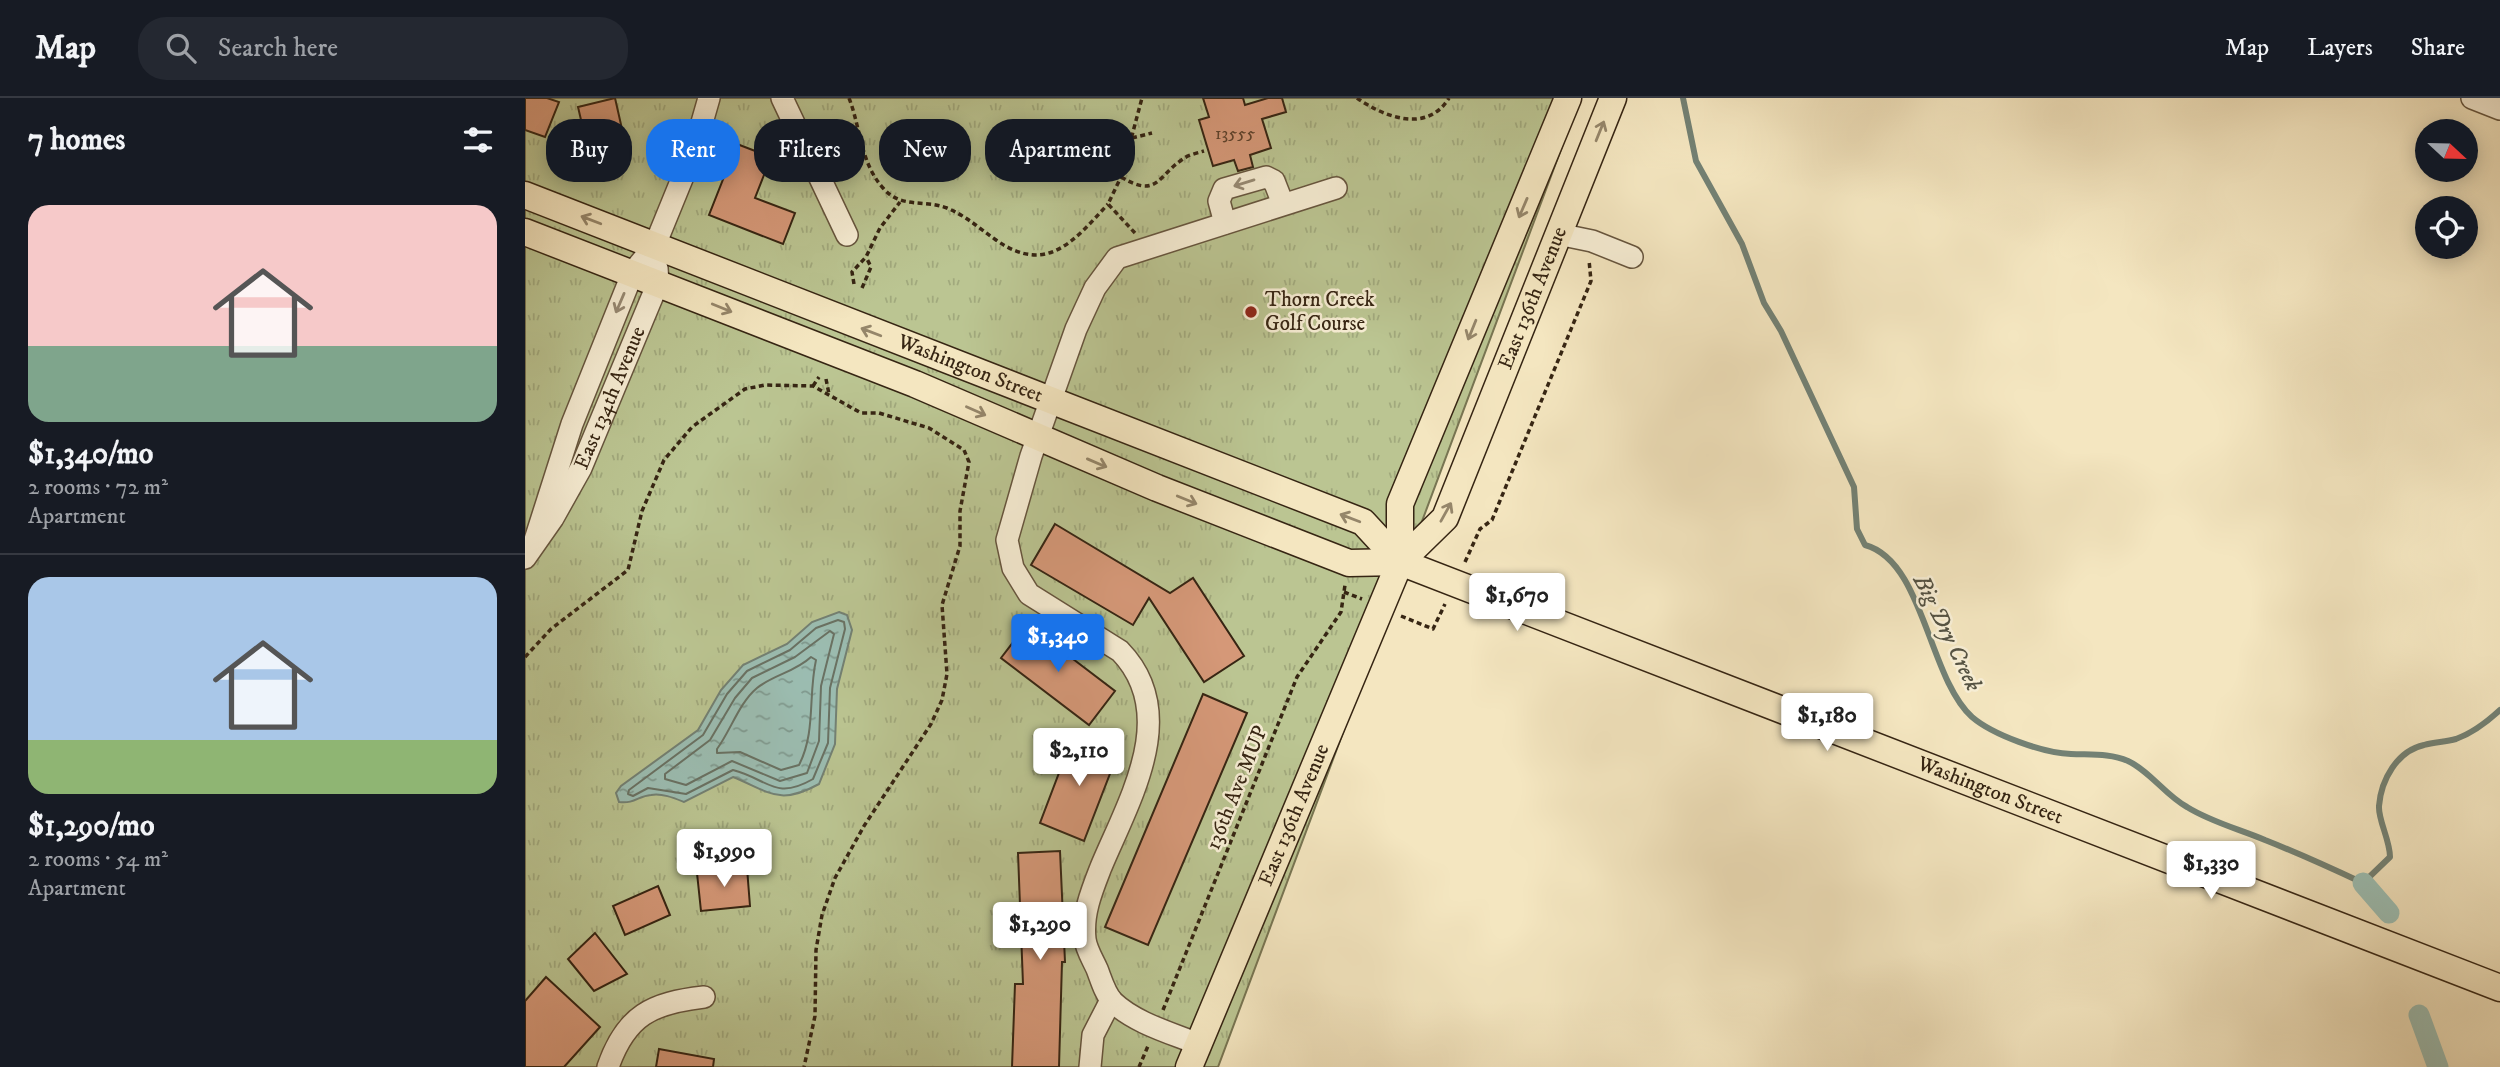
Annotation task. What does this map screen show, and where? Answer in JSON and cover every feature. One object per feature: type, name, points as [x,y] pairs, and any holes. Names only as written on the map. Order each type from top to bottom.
[{"type":"main road","name":"East 136th Avenue","points":[[1401,562],[1400,504],[1568,98]]},
{"type":"main road","name":"East 136th Avenue","points":[[1194,1055],[1401,562],[1445,518],[1521,334],[1613,98]]},
{"type":"main road","name":"Washington Street","points":[[525,195],[1363,522],[1401,562]]},
{"type":"main road","name":"Washington Street","points":[[525,232],[915,384],[1037,438],[1349,563],[1401,562],[2500,988]]},
{"type":"street","name":"East 134th Avenue","points":[[530,550],[572,424],[633,272],[655,245],[695,147],[709,98]]},
{"type":"street","points":[[782,98],[847,235]]},
{"type":"street","points":[[2472,98],[2500,109]]},
{"type":"street","points":[[1224,223],[1219,201],[1224,189],[1266,177],[1274,181],[1283,204]]},
{"type":"street","points":[[1194,1055],[1156,1027],[1111,1000],[1085,942],[1086,913],[1096,879],[1142,766],[1149,732],[1149,703],[1139,675],[1120,650],[1030,594],[1013,568],[1007,540],[1049,401],[1076,329],[1104,273],[1117,258],[1336,188]]},
{"type":"street","points":[[1558,234],[1592,241],[1632,257]]},
{"type":"street","name":"East 134th Avenue","points":[[530,550],[553,519],[581,468],[658,283],[655,245]]},
{"type":"street","points":[[608,1067],[627,1028],[645,1012],[679,1000],[704,997]]},
{"type":"street","points":[[1090,1067],[1093,1035],[1111,1000]]},
{"type":"path","points":[[849,98],[867,164],[880,185],[900,202],[939,205],[965,215],[998,242],[1019,252],[1041,255],[1060,250],[1076,240],[1108,204],[1119,182]]},
{"type":"path","points":[[1135,126],[1142,98]]},
{"type":"path","points":[[1357,98],[1388,117],[1408,120],[1431,115],[1444,107],[1449,98]]},
{"type":"path","points":[[1135,137],[1152,133]]},
{"type":"path","points":[[1130,182],[1139,187],[1159,183],[1182,159],[1204,151]]},
{"type":"path","points":[[854,284],[852,272],[866,257],[880,228],[900,202]]},
{"type":"path","points":[[1108,204],[1146,248]]},
{"type":"path","points":[[1480,530],[1492,520],[1591,281],[1592,241]]},
{"type":"path","points":[[862,288],[870,273],[866,257]]},
{"type":"path","points":[[813,386],[819,377]]},
{"type":"path","points":[[826,379],[829,395]]},
{"type":"path","points":[[525,657],[551,629],[628,570],[642,511],[664,460],[692,427],[745,389],[765,385],[813,386],[861,413],[879,413],[929,428],[958,445],[969,462],[960,511],[960,545],[942,605],[947,674],[942,700],[931,724],[835,878],[822,915],[816,950],[815,1016],[804,1067]]},
{"type":"path","name":"136th Ave MUP","points":[[1139,1067],[1215,888],[1297,677],[1341,612],[1349,563]]},
{"type":"green space","points":[[525,98],[1575,98],[1563,144],[1218,1067],[525,1067]]},
{"type":"water","points":[[839,612],[847,615],[852,630],[837,689],[835,744],[819,784],[805,791],[784,795],[766,792],[733,777],[684,802],[655,795],[619,802],[616,793],[621,786],[698,730],[721,690],[743,665],[787,644],[812,622]]},
{"type":"building","points":[[525,98],[547,98],[559,102],[552,119],[546,119],[545,137],[525,130]]},
{"type":"building","points":[[615,98],[620,119],[581,119],[578,107]]},
{"type":"building","points":[[1203,98],[1243,98],[1245,105],[1268,98],[1282,98],[1286,112],[1262,119],[1271,148],[1250,155],[1253,167],[1238,171],[1234,160],[1213,166],[1199,120],[1209,117]]},
{"type":"building","points":[[740,145],[754,150],[754,182],[761,182],[755,198],[795,213],[783,244],[709,215],[722,182],[740,182]]},
{"type":"building","points":[[1055,524],[1170,593],[1193,578],[1244,656],[1204,682],[1149,598],[1133,625],[1031,565]]},
{"type":"building","points":[[1027,624],[1115,691],[1089,725],[1001,658]]},
{"type":"building","points":[[1203,694],[1247,713],[1148,945],[1105,927]]},
{"type":"building","points":[[1073,736],[1118,753],[1084,841],[1040,823]]},
{"type":"building","points":[[1060,851],[1065,962],[1062,962],[1059,1067],[1012,1067],[1015,984],[1023,984],[1018,853]]},
{"type":"building","points":[[747,868],[750,906],[701,911],[697,873]]},
{"type":"building","points":[[658,886],[670,915],[625,935],[613,906]]},
{"type":"building","points":[[595,933],[627,974],[594,991],[568,959]]},
{"type":"building","points":[[546,977],[600,1027],[564,1067],[525,1067],[525,1001]]},
{"type":"building","points":[[659,1049],[714,1059],[713,1067],[656,1067]]},
{"type":"waterway","name":"Big Dry Creek","points":[[1683,98],[1696,161],[1742,244],[1764,303],[1781,331],[1854,487],[1857,529],[1865,545],[1885,555],[1900,573],[1913,596],[1957,699],[1981,724],[2033,747],[2060,753],[2121,758],[2144,771],[2179,802],[2196,812],[2363,883],[2390,857],[2379,806],[2383,786],[2398,760],[2414,748],[2462,737],[2500,710]]},
{"type":"waterway","points":[[2363,883],[2389,913]]},
{"type":"waterway","points":[[2419,1015],[2438,1067]]},
{"type":"place","name":"Thorn Creek Golf Course","points":[[1251,312]]}]
